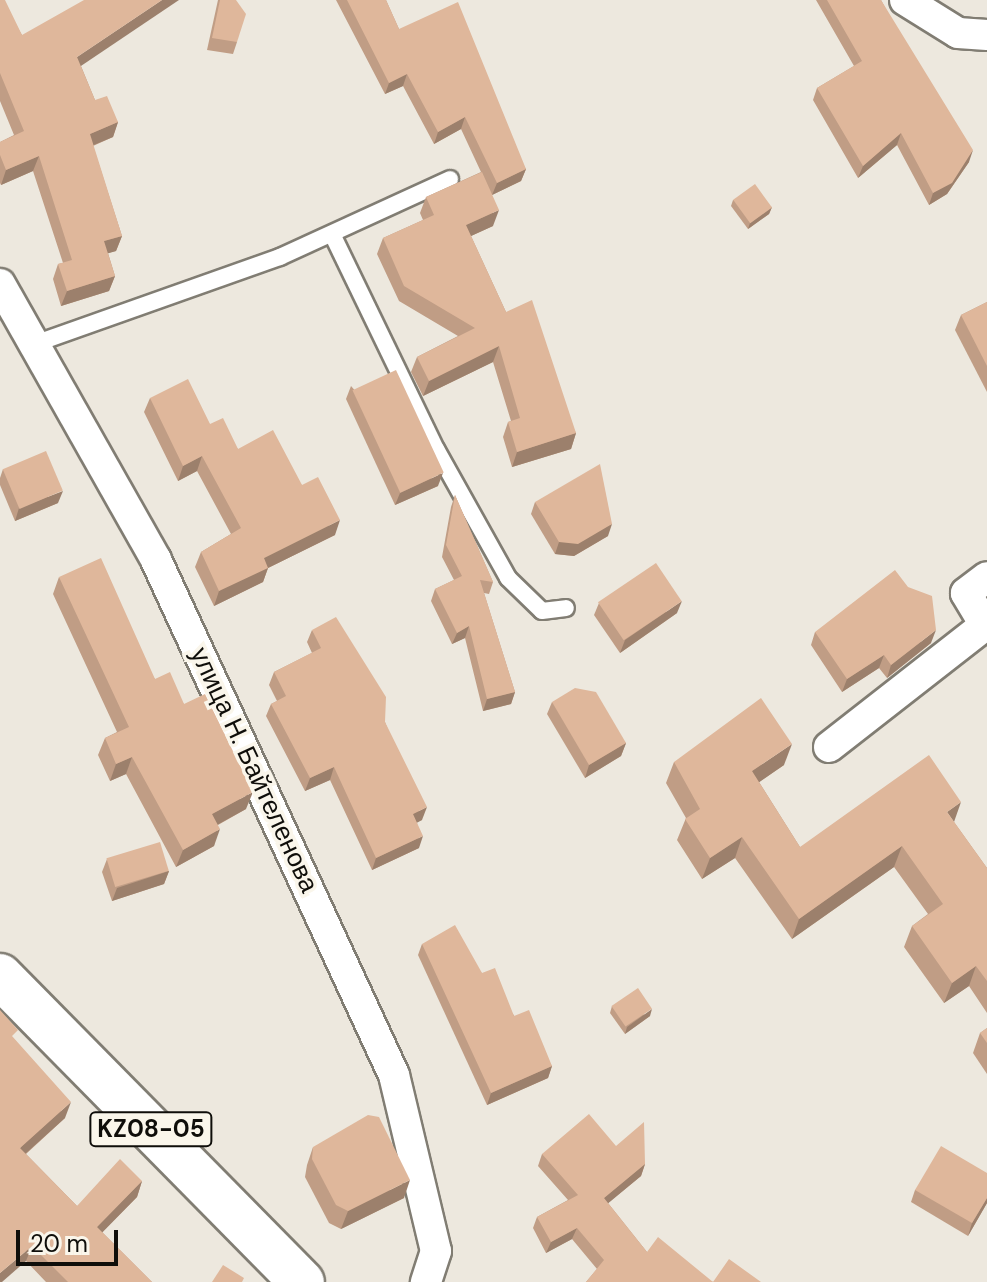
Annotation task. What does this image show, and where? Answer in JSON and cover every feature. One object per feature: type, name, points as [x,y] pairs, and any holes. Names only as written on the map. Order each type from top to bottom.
[{"type":"main road","name":"KZ08-05","points":[[0,976],[302,1282]]},
{"type":"street","points":[[905,0],[958,33],[987,35]]},
{"type":"street","name":"улица Н. Байтеленова","points":[[0,284],[156,560],[394,1075],[436,1251],[426,1282]]},
{"type":"street","points":[[829,747],[985,625],[966,593],[987,577]]},
{"type":"lane","points":[[34,344],[332,234],[450,179]]},
{"type":"lane","points":[[332,234],[508,578],[542,611],[566,608]]},
{"type":"building","points":[[0,0],[5,0],[22,35],[84,0],[162,0],[77,57],[95,100],[107,96],[118,122],[90,134],[122,236],[104,241],[115,276],[67,291],[58,264],[72,260],[39,156],[6,170],[0,155],[0,142],[24,131],[0,73]]},
{"type":"building","points":[[220,0],[236,0],[246,14],[237,42],[212,38]]},
{"type":"building","points":[[347,0],[386,0],[399,29],[458,2],[526,169],[497,183],[465,117],[438,132],[407,74],[389,83]]},
{"type":"building","points":[[827,0],[881,0],[973,150],[952,183],[933,193],[901,133],[863,166],[817,88],[862,61]]},
{"type":"building","points":[[482,172],[499,210],[466,225],[506,312],[532,300],[576,433],[517,452],[508,422],[520,418],[499,346],[429,381],[417,357],[475,328],[404,286],[383,238],[434,215],[426,197]]},
{"type":"building","points":[[755,184],[772,207],[750,223],[733,200]]},
{"type":"building","points":[[987,302],[987,366],[961,315]]},
{"type":"building","points":[[396,370],[444,472],[400,493],[352,390]]},
{"type":"building","points":[[188,379],[210,424],[223,418],[238,449],[273,430],[302,485],[318,477],[340,520],[264,558],[268,568],[219,591],[201,552],[241,528],[202,456],[183,466],[150,398]]},
{"type":"building","points":[[46,451],[63,491],[20,509],[3,469]]},
{"type":"building","points":[[600,464],[612,524],[578,544],[559,542],[535,502]]},
{"type":"building","points":[[455,495],[493,582],[480,580],[515,692],[487,699],[469,626],[457,633],[435,589],[462,576],[446,545]]},
{"type":"building","points":[[101,558],[155,679],[170,672],[184,704],[205,694],[253,792],[212,814],[220,829],[183,850],[132,757],[116,764],[105,738],[129,727],[59,577]]},
{"type":"building","points":[[656,563],[682,601],[624,640],[598,602]]},
{"type":"building","points":[[895,570],[908,587],[932,596],[936,630],[891,665],[884,655],[847,679],[815,632]]},
{"type":"building","points":[[336,617],[386,697],[385,722],[427,807],[413,814],[423,836],[376,858],[334,767],[310,778],[271,704],[286,696],[274,672],[321,648],[312,630]]},
{"type":"building","points":[[575,688],[596,692],[626,743],[589,765],[552,702]]},
{"type":"building","points":[[761,698],[792,744],[752,771],[800,847],[929,755],[961,802],[947,812],[987,868],[987,981],[976,966],[952,983],[912,926],[943,904],[902,846],[799,919],[742,837],[710,858],[685,819],[700,809],[674,762]]},
{"type":"building","points":[[160,842],[169,871],[115,887],[106,858]]},
{"type":"building","points":[[455,925],[482,973],[495,968],[514,1016],[529,1010],[552,1066],[491,1093],[422,944]]},
{"type":"building","points":[[638,988],[652,1009],[625,1027],[611,1006]]},
{"type":"building","points":[[0,1010],[18,1030],[12,1036],[71,1102],[20,1148],[77,1206],[120,1159],[142,1181],[97,1227],[152,1282],[68,1282],[32,1246],[0,1273]]},
{"type":"building","points":[[987,1028],[987,1043],[980,1033]]},
{"type":"building","points":[[589,1114],[616,1146],[644,1122],[645,1164],[604,1198],[647,1252],[658,1237],[713,1282],[586,1282],[604,1260],[577,1228],[551,1242],[537,1217],[578,1195],[542,1154]]},
{"type":"building","points":[[368,1115],[379,1117],[410,1180],[348,1211],[336,1205],[312,1159],[313,1147]]},
{"type":"building","points":[[941,1146],[987,1173],[987,1198],[972,1223],[915,1190]]},
{"type":"building","points":[[729,1259],[761,1282],[713,1282]]},
{"type":"building","points":[[223,1265],[244,1278],[242,1282],[212,1282]]}]
